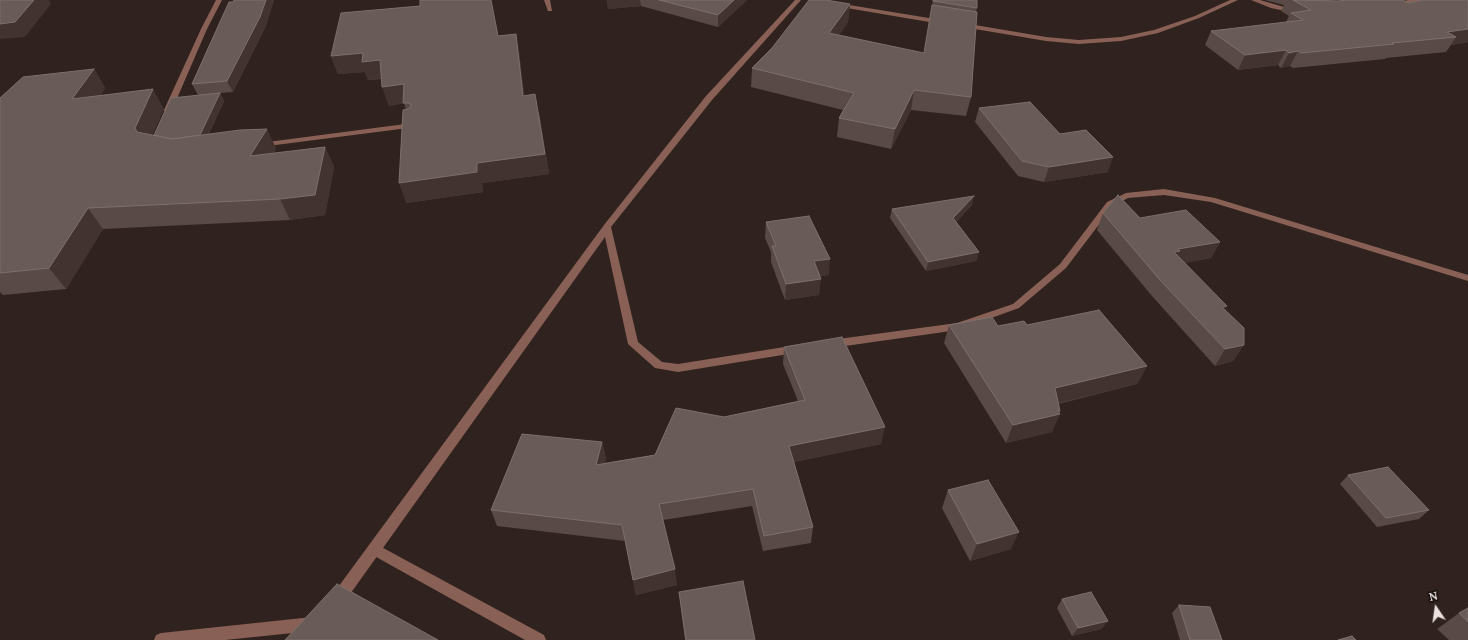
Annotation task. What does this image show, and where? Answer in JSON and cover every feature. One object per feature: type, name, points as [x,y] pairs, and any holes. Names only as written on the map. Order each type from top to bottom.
[{"type":"street","points":[[166,116],[204,29],[219,0]]},
{"type":"street","points":[[547,0],[550,10]]},
{"type":"street","points":[[333,605],[607,227],[709,98],[798,0]]},
{"type":"street","points":[[955,24],[1046,39],[1079,42],[1121,39],[1156,32],[1197,17],[1235,0]]},
{"type":"street","points":[[1254,0],[1271,6],[1302,11]]},
{"type":"street","points":[[1390,4],[1420,0]]},
{"type":"street","points":[[831,4],[947,23]]},
{"type":"street","points":[[252,146],[413,125]]},
{"type":"street","points":[[820,346],[958,326],[1016,306],[1063,266],[1110,204],[1126,196],[1164,192],[1212,200],[1468,278]]},
{"type":"street","points":[[607,227],[633,344],[659,365],[678,368],[804,348]]},
{"type":"street","points":[[374,549],[539,640]]},
{"type":"street","points":[[161,640],[320,624],[312,634]]},
{"type":"building","points":[[0,0],[34,0],[15,22],[0,24]]},
{"type":"building","points":[[234,0],[266,0],[260,17],[227,81],[192,84],[229,2],[233,2]]},
{"type":"building","points":[[420,0],[491,0],[498,36],[516,34],[523,96],[535,94],[545,154],[477,163],[477,172],[399,183],[403,110],[408,109],[412,105],[403,103],[404,84],[382,87],[380,60],[362,62],[363,53],[331,56],[341,13],[420,6]]},
{"type":"building","points":[[659,0],[734,0],[718,15]]},
{"type":"building","points":[[809,0],[826,0],[850,4],[829,33],[924,53],[932,5],[977,12],[971,97],[914,90],[895,129],[839,118],[854,93],[752,68],[772,48]]},
{"type":"building","points":[[977,0],[977,8],[933,1]]},
{"type":"building","points":[[1293,0],[1403,0],[1408,3],[1424,0],[1468,0],[1468,29],[1447,32],[1456,37],[1301,53],[1298,51],[1289,53],[1286,50],[1245,55],[1211,31],[1303,20],[1291,13],[1311,10]]},
{"type":"building","points":[[94,69],[72,99],[153,89],[135,128],[137,132],[172,139],[240,130],[267,129],[250,156],[325,147],[315,195],[280,199],[88,208],[49,268],[0,273],[0,98],[23,77]]},
{"type":"building","points":[[220,93],[200,135],[172,139],[154,135],[171,98]]},
{"type":"building","points":[[1030,102],[1060,134],[1086,130],[1113,157],[1049,167],[1022,161],[979,108]]},
{"type":"building","points":[[1118,195],[1140,218],[1186,210],[1220,242],[1178,249],[1180,251],[1174,252],[1227,306],[1222,307],[1244,328],[1244,345],[1225,349],[1160,280],[1103,213]]},
{"type":"building","points":[[974,196],[953,218],[979,252],[928,262],[892,209]]},
{"type":"building","points":[[809,216],[830,259],[814,261],[821,279],[786,284],[772,246],[776,246],[766,222]]},
{"type":"building","points":[[1099,310],[1147,366],[1055,388],[1060,411],[1058,411],[1060,414],[1013,425],[949,325],[992,317],[998,326],[1024,321],[1027,325]]},
{"type":"building","points":[[842,337],[885,427],[789,446],[813,527],[764,536],[753,489],[659,504],[675,569],[633,580],[622,525],[491,510],[522,434],[602,442],[596,465],[655,455],[676,408],[724,417],[805,400],[784,347]]},
{"type":"building","points":[[1388,467],[1429,510],[1386,518],[1348,475]]},
{"type":"building","points":[[988,480],[1019,532],[977,544],[948,490]]},
{"type":"building","points":[[743,581],[755,640],[686,640],[679,592]]},
{"type":"building","points":[[337,584],[438,640],[285,640]]},
{"type":"building","points":[[1091,592],[1108,621],[1078,628],[1062,599]]},
{"type":"building","points":[[1179,605],[1210,607],[1222,640],[1190,640]]},
{"type":"building","points":[[1468,608],[1468,622],[1459,613]]},
{"type":"building","points":[[1352,636],[1356,640],[1338,640]]}]
